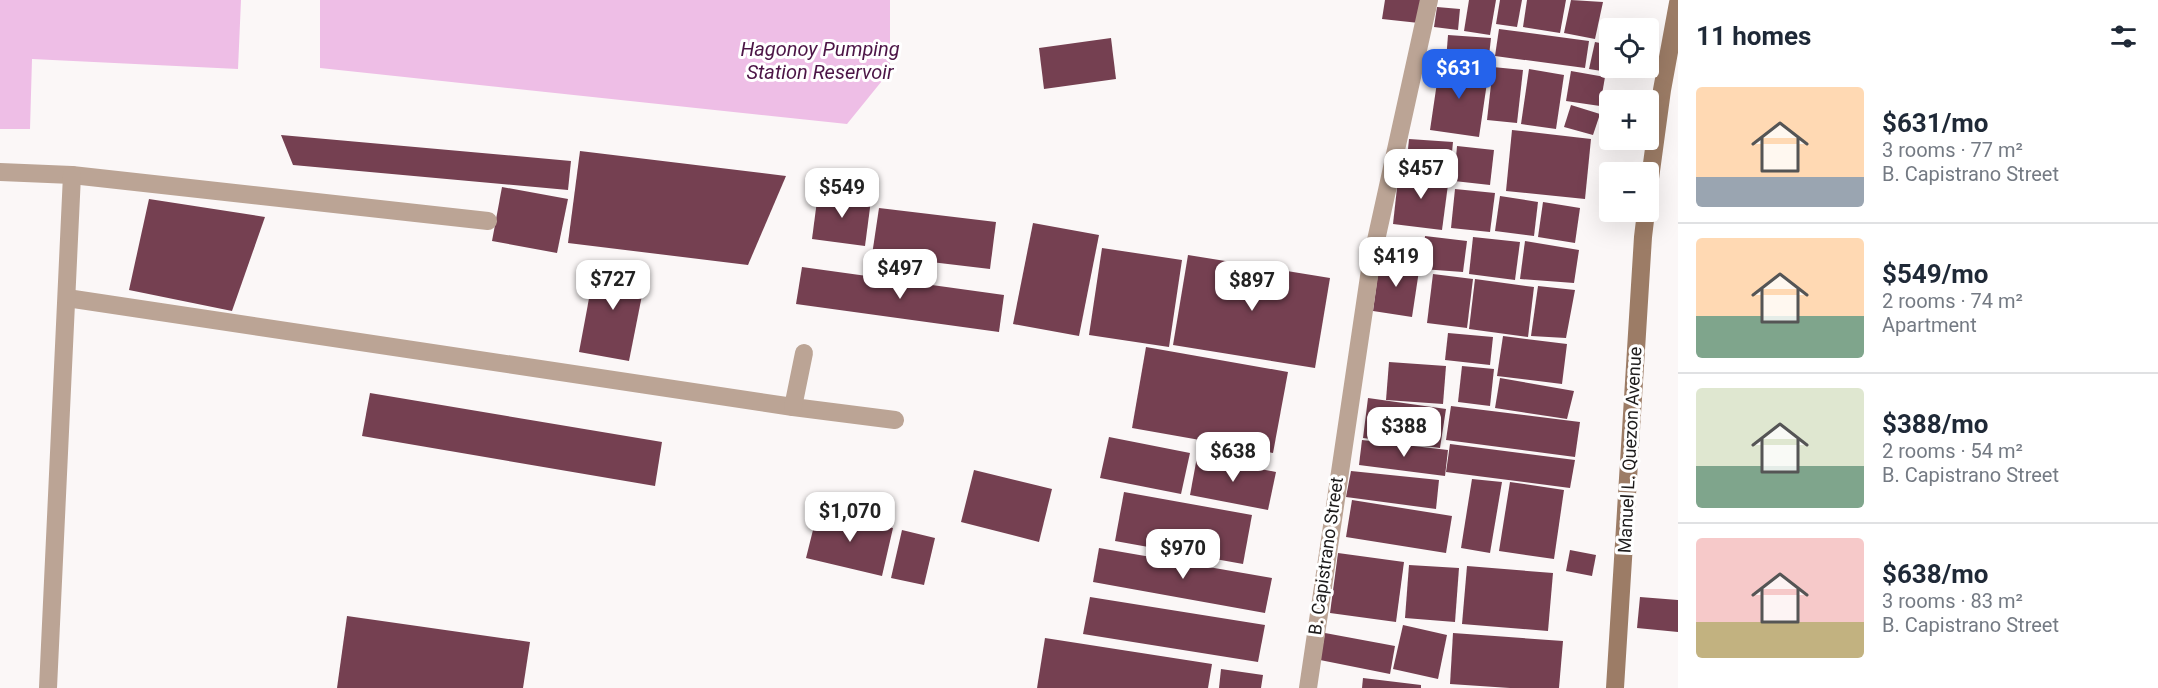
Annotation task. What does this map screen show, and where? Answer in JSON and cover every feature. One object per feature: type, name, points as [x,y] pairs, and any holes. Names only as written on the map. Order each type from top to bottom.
[{"type":"main road","points":[[1652,162],[1662,90],[1678,3]]},
{"type":"main road","name":"Manuel L. Quezon Avenue","points":[[1615,688],[1644,222]]},
{"type":"street","name":"B. Capistrano Street","points":[[1308,688],[1371,263],[1429,0]]},
{"type":"street","points":[[0,172],[72,175],[488,220]]},
{"type":"street","points":[[48,688],[72,175]]},
{"type":"street","points":[[67,298],[794,407],[895,420]]},
{"type":"street","points":[[794,407],[804,352]]},
{"type":"water","points":[[0,0],[241,0],[238,69],[32,59],[30,129],[0,129]]},
{"type":"water","name":"Hagonoy Pumping Station Reservoir","points":[[320,0],[890,0],[890,71],[847,124],[320,68]]},
{"type":"building","points":[[1385,0],[1423,0],[1419,23],[1382,19]]},
{"type":"building","points":[[1469,0],[1496,0],[1490,35],[1464,31]]},
{"type":"building","points":[[1500,0],[1522,0],[1517,27],[1496,24]]},
{"type":"building","points":[[1527,0],[1566,0],[1560,33],[1523,27]]},
{"type":"building","points":[[1571,0],[1603,2],[1595,39],[1564,33]]},
{"type":"building","points":[[1437,7],[1460,9],[1458,30],[1434,27]]},
{"type":"building","points":[[1499,29],[1589,41],[1585,68],[1495,56]]},
{"type":"building","points":[[1448,35],[1491,38],[1488,65],[1446,61]]},
{"type":"building","points":[[1111,38],[1116,79],[1044,89],[1039,48]]},
{"type":"building","points":[[1595,42],[1599,43],[1599,71],[1589,69]]},
{"type":"building","points":[[1440,62],[1489,69],[1479,137],[1430,130]]},
{"type":"building","points":[[1493,67],[1523,70],[1517,123],[1487,120]]},
{"type":"building","points":[[1529,69],[1564,75],[1556,129],[1521,124]]},
{"type":"building","points":[[1571,71],[1605,78],[1603,90],[1599,90],[1599,106],[1566,101]]},
{"type":"building","points":[[1571,105],[1599,114],[1593,135],[1564,127]]},
{"type":"building","points":[[1512,130],[1591,139],[1585,199],[1506,191]]},
{"type":"building","points":[[281,135],[571,161],[568,190],[293,165]]},
{"type":"building","points":[[1409,139],[1453,142],[1450,173],[1406,169]]},
{"type":"building","points":[[1457,146],[1494,150],[1490,185],[1454,181]]},
{"type":"building","points":[[580,151],[786,176],[748,265],[568,243]]},
{"type":"building","points":[[1399,170],[1449,177],[1442,230],[1393,224]]},
{"type":"building","points":[[502,187],[568,199],[557,253],[492,241]]},
{"type":"building","points":[[1455,189],[1495,193],[1490,232],[1451,228]]},
{"type":"building","points":[[818,193],[871,200],[865,246],[812,239]]},
{"type":"building","points":[[1500,196],[1538,202],[1534,236],[1495,231]]},
{"type":"building","points":[[149,199],[265,217],[232,311],[129,290]]},
{"type":"building","points":[[1543,202],[1580,208],[1575,243],[1538,237]]},
{"type":"building","points":[[879,208],[996,222],[990,269],[872,255]]},
{"type":"building","points":[[1033,223],[1099,235],[1079,336],[1013,324]]},
{"type":"building","points":[[1425,236],[1467,241],[1463,272],[1422,269]]},
{"type":"building","points":[[1473,237],[1520,242],[1515,280],[1469,274]]},
{"type":"building","points":[[1525,241],[1579,250],[1574,283],[1520,279]]},
{"type":"building","points":[[1102,248],[1182,260],[1169,347],[1089,335]]},
{"type":"building","points":[[1188,255],[1330,278],[1315,368],[1173,345]]},
{"type":"building","points":[[1380,259],[1420,264],[1412,317],[1373,311]]},
{"type":"building","points":[[596,261],[647,270],[629,361],[579,352]]},
{"type":"building","points":[[802,267],[1004,295],[999,332],[796,304]]},
{"type":"building","points":[[1433,274],[1473,279],[1467,328],[1427,323]]},
{"type":"building","points":[[1475,279],[1534,287],[1528,337],[1469,329]]},
{"type":"building","points":[[1538,286],[1575,290],[1566,338],[1531,336]]},
{"type":"building","points":[[1448,333],[1493,337],[1490,365],[1445,360]]},
{"type":"building","points":[[1503,336],[1567,344],[1562,384],[1497,376]]},
{"type":"building","points":[[1146,347],[1288,372],[1273,453],[1132,428]]},
{"type":"building","points":[[1389,362],[1446,366],[1443,404],[1386,400]]},
{"type":"building","points":[[1462,366],[1494,369],[1490,406],[1458,402]]},
{"type":"building","points":[[1500,378],[1574,391],[1567,419],[1495,408]]},
{"type":"building","points":[[370,393],[662,442],[655,486],[362,436]]},
{"type":"building","points":[[1368,398],[1446,409],[1440,448],[1363,438]]},
{"type":"building","points":[[1451,406],[1580,422],[1575,457],[1446,440]]},
{"type":"building","points":[[1109,437],[1190,453],[1181,494],[1100,478]]},
{"type":"building","points":[[1362,440],[1448,450],[1445,476],[1359,465]]},
{"type":"building","points":[[1450,444],[1575,460],[1570,488],[1446,472]]},
{"type":"building","points":[[1197,457],[1276,472],[1268,510],[1190,495]]},
{"type":"building","points":[[974,470],[1052,489],[1039,542],[961,522]]},
{"type":"building","points":[[1351,471],[1439,480],[1436,509],[1346,497]]},
{"type":"building","points":[[1472,479],[1502,482],[1490,553],[1461,548]]},
{"type":"building","points":[[1510,482],[1564,490],[1554,559],[1499,551]]},
{"type":"building","points":[[1124,492],[1252,515],[1243,564],[1115,541]]},
{"type":"building","points":[[1352,500],[1452,516],[1446,553],[1346,537]]},
{"type":"building","points":[[818,510],[893,528],[882,576],[806,558]]},
{"type":"building","points":[[902,530],[935,538],[924,585],[891,578]]},
{"type":"building","points":[[1099,548],[1272,578],[1265,613],[1093,582]]},
{"type":"building","points":[[1570,550],[1596,555],[1592,576],[1566,571]]},
{"type":"building","points":[[1338,553],[1404,562],[1396,622],[1330,613]]},
{"type":"building","points":[[1409,565],[1459,568],[1455,622],[1405,618]]},
{"type":"building","points":[[1467,566],[1553,573],[1548,631],[1462,624]]},
{"type":"building","points":[[1090,597],[1265,625],[1258,662],[1083,634]]},
{"type":"building","points":[[1640,597],[1678,600],[1678,632],[1637,628]]},
{"type":"building","points":[[347,616],[530,642],[523,688],[337,688]]},
{"type":"building","points":[[1403,625],[1447,635],[1438,679],[1393,669]]},
{"type":"building","points":[[1325,633],[1395,646],[1390,674],[1320,660]]},
{"type":"building","points":[[1453,633],[1563,641],[1559,688],[1450,684]]},
{"type":"building","points":[[1045,638],[1212,664],[1208,688],[1037,688]]},
{"type":"building","points":[[1221,669],[1263,675],[1261,688],[1219,688]]},
{"type":"building","points":[[1363,678],[1421,685],[1421,688],[1362,688]]}]
